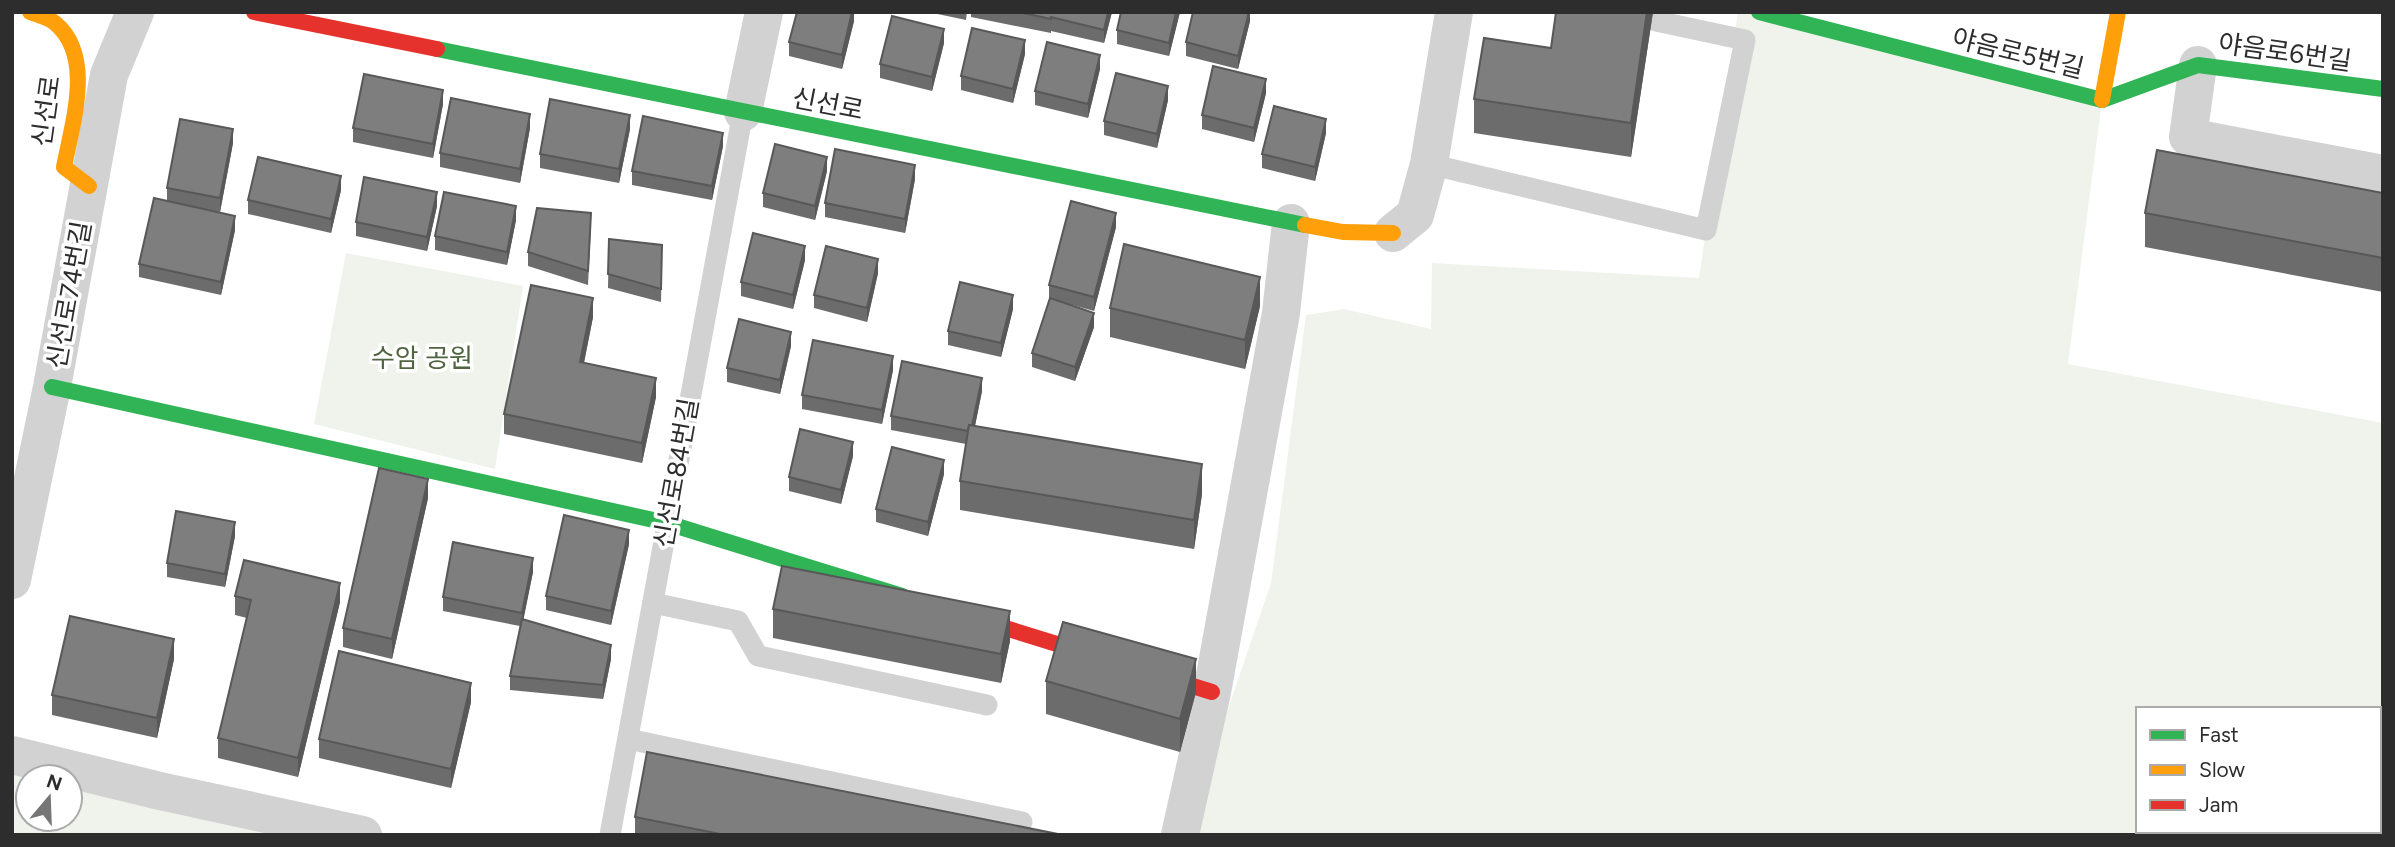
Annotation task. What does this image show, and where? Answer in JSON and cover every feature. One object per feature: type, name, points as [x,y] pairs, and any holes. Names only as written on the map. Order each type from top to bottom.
[{"type":"street","name":"신선로","points":[[30,12],[59,26],[74,47],[79,81],[64,167],[89,186]]},
{"type":"street","name":"신선로74번길","points":[[12,580],[52,387],[109,75],[135,12]]},
{"type":"street","name":"신선로","points":[[254,12],[1291,223],[1343,232],[1393,233]]},
{"type":"street","points":[[743,112],[764,12]]},
{"type":"street","points":[[1393,233],[1415,215],[1429,164],[1454,12]]},
{"type":"street","name":"야음로5번길","points":[[1759,12],[2102,100]]},
{"type":"street","points":[[2102,100],[2118,12]]},
{"type":"street","points":[[2198,65],[2188,137],[2383,174]]},
{"type":"street","name":"야음로6번길","points":[[2102,100],[2198,65],[2383,89]]},
{"type":"street","points":[[1180,835],[1212,692],[1281,313],[1291,223]]},
{"type":"street","points":[[52,387],[667,523],[920,601]]},
{"type":"street","points":[[946,609],[1212,692]]},
{"type":"street","points":[[12,755],[160,791],[363,835]]},
{"type":"lane","points":[[1429,164],[1706,230],[1745,40],[1656,21],[1658,12]]},
{"type":"lane","name":"신선로84번길","points":[[610,835],[743,112]]},
{"type":"lane","points":[[653,603],[738,621],[758,656],[987,705]]},
{"type":"lane","points":[[628,739],[1023,822]]},
{"type":"green space","points":[[1738,12],[1759,12],[2102,100],[2068,364],[2383,423],[2383,835],[1189,835],[1196,803],[1271,583],[1306,315],[1344,309],[1431,329],[1432,263],[1699,278]]},
{"type":"green space","name":"수암 공원","points":[[346,253],[523,286],[495,469],[314,424]]},
{"type":"green space","points":[[12,773],[14,833],[84,833],[84,788],[331,835],[12,835]]},
{"type":"building","points":[[797,12],[852,12],[842,55],[789,42]]},
{"type":"building","points":[[1018,12],[1108,12],[1104,30]]},
{"type":"building","points":[[1121,12],[1176,12],[1169,43],[1117,30]]},
{"type":"building","points":[[1193,12],[1249,12],[1238,56],[1186,42]]},
{"type":"building","points":[[1556,12],[1647,12],[1631,123],[1474,99],[1484,38],[1551,48]]},
{"type":"building","points":[[892,16],[944,29],[932,77],[880,64]]},
{"type":"building","points":[[972,28],[1025,40],[1013,89],[961,76]]},
{"type":"building","points":[[1047,42],[1100,55],[1088,104],[1035,91]]},
{"type":"building","points":[[1213,66],[1266,79],[1254,128],[1202,115]]},
{"type":"building","points":[[1116,73],[1168,86],[1157,134],[1104,121]]},
{"type":"building","points":[[364,74],[443,90],[433,144],[353,128]]},
{"type":"building","points":[[451,98],[530,114],[520,169],[440,153]]},
{"type":"building","points":[[550,99],[630,115],[619,169],[540,154]]},
{"type":"building","points":[[1274,106],[1326,119],[1315,167],[1262,154]]},
{"type":"building","points":[[643,116],[723,133],[712,186],[632,171]]},
{"type":"building","points":[[180,119],[233,129],[220,198],[167,188]]},
{"type":"building","points":[[775,144],[827,157],[815,206],[763,193]]},
{"type":"building","points":[[835,149],[915,165],[905,219],[825,203]]},
{"type":"building","points":[[2157,150],[2383,193],[2383,258],[2145,213]]},
{"type":"building","points":[[258,157],[341,176],[331,219],[248,200]]},
{"type":"building","points":[[364,177],[437,192],[427,237],[356,222]]},
{"type":"building","points":[[444,192],[516,206],[507,252],[435,236]]},
{"type":"building","points":[[154,198],[235,216],[221,282],[139,264]]},
{"type":"building","points":[[1071,201],[1116,213],[1094,297],[1049,285]]},
{"type":"building","points":[[537,208],[591,213],[588,271],[528,252]]},
{"type":"building","points":[[753,233],[805,246],[793,295],[741,282]]},
{"type":"building","points":[[609,239],[662,245],[661,289],[608,274]]},
{"type":"building","points":[[1124,244],[1260,277],[1245,340],[1110,308]]},
{"type":"building","points":[[826,246],[878,259],[867,308],[814,295]]},
{"type":"building","points":[[960,282],[1013,295],[1001,343],[948,331]]},
{"type":"building","points":[[531,285],[593,298],[580,362],[656,378],[642,443],[504,414]]},
{"type":"building","points":[[1050,298],[1094,313],[1075,367],[1032,353]]},
{"type":"building","points":[[739,319],[791,332],[780,380],[727,368]]},
{"type":"building","points":[[813,340],[893,356],[882,410],[802,395]]},
{"type":"building","points":[[902,361],[982,378],[972,426],[969,425],[968,431],[891,416]]},
{"type":"building","points":[[969,425],[1202,464],[1194,520],[960,481]]},
{"type":"building","points":[[800,429],[853,442],[841,490],[789,477]]},
{"type":"building","points":[[892,447],[944,460],[928,522],[876,509]]},
{"type":"building","points":[[379,468],[428,479],[392,639],[343,628]]},
{"type":"building","points":[[176,511],[235,522],[225,574],[167,563]]},
{"type":"building","points":[[564,515],[629,530],[611,611],[546,596]]},
{"type":"building","points":[[453,542],[533,558],[522,613],[443,597]]},
{"type":"building","points":[[244,560],[340,583],[298,758],[218,738],[251,600],[235,596]]},
{"type":"building","points":[[782,566],[1010,611],[1001,654],[773,609]]},
{"type":"building","points":[[70,616],[174,639],[157,718],[52,695]]},
{"type":"building","points":[[522,619],[611,645],[603,685],[510,676]]},
{"type":"building","points":[[1063,622],[1196,659],[1180,719],[1046,681]]},
{"type":"building","points":[[339,651],[471,683],[451,769],[319,739]]},
{"type":"building","points":[[647,752],[1063,835],[725,835],[635,817]]},
{"type":"traffic: fast","points":[[1759,12],[2102,100]]},
{"type":"traffic: fast","points":[[437,49],[1305,225]]},
{"type":"traffic: fast","points":[[2102,100],[2198,65],[2383,89]]},
{"type":"traffic: fast","points":[[52,387],[667,523],[902,596]]},
{"type":"traffic: slow","points":[[30,12],[55,23],[67,37],[74,53],[78,91],[64,167],[89,186]]},
{"type":"traffic: slow","points":[[2102,100],[2118,12]]},
{"type":"traffic: slow","points":[[1305,225],[1343,232],[1393,233]]},
{"type":"traffic: jam","points":[[254,12],[437,49]]},
{"type":"traffic: jam","points":[[960,614],[1212,692]]}]
